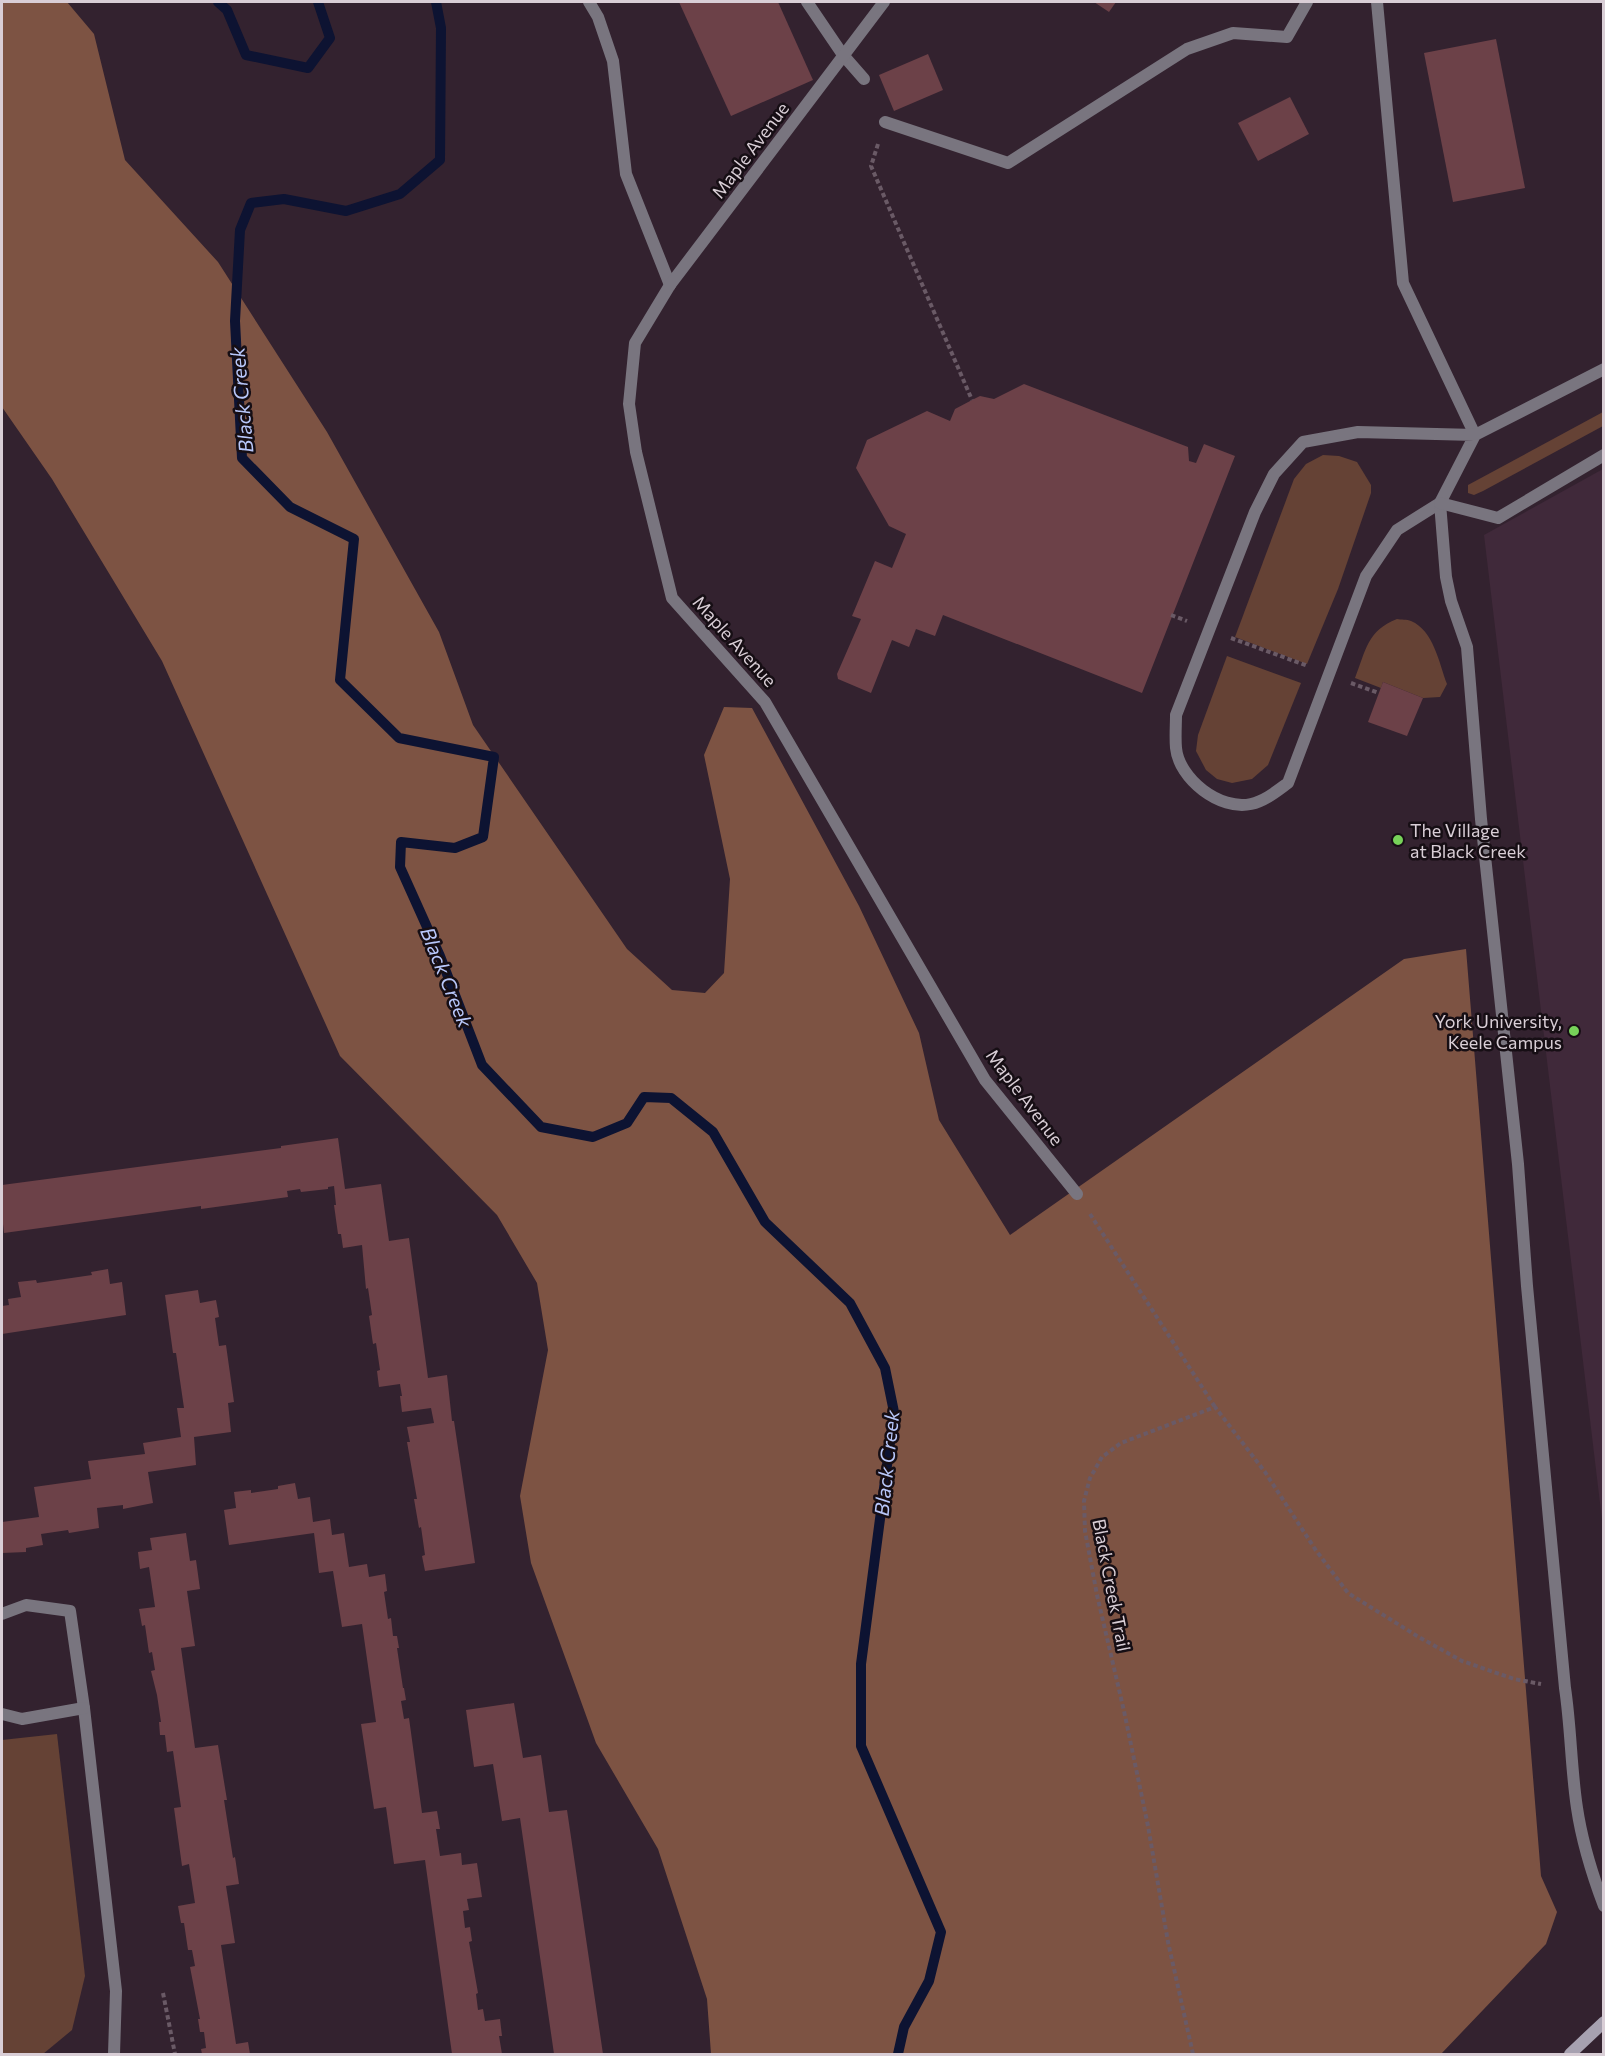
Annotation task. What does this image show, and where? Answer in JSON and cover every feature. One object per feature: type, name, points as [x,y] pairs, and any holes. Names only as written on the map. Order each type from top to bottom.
[{"type":"street","points":[[1570,2055],[1604,2022]]},
{"type":"lane","points":[[589,2],[598,17],[613,61],[626,174],[670,285]]},
{"type":"lane","points":[[807,2],[843,55],[864,79]]},
{"type":"lane","name":"Maple Avenue","points":[[884,2],[670,285],[635,343],[629,404],[636,452],[672,598],[765,702],[985,1080],[1077,1194]]},
{"type":"lane","points":[[885,122],[1008,163],[1187,49],[1233,33],[1287,37],[1307,2]]},
{"type":"lane","points":[[1377,2],[1403,284],[1475,435]]},
{"type":"lane","points":[[1475,435],[1440,503],[1397,530],[1365,576],[1288,783],[1271,795],[1251,804],[1226,804],[1200,787],[1183,770],[1176,749],[1176,715],[1256,512],[1274,474],[1303,442],[1358,432],[1475,435],[1604,369]]},
{"type":"lane","points":[[1440,503],[1498,518],[1604,455]]},
{"type":"lane","points":[[1440,503],[1446,577],[1451,601],[1467,648],[1481,819],[1518,1164],[1527,1286],[1565,1688],[1571,1724],[1577,1807],[1590,1866],[1604,1906]]},
{"type":"lane","points":[[2,1614],[26,1605],[70,1611],[84,1707],[116,1991],[114,2055]]},
{"type":"lane","points":[[2,1714],[22,1719],[84,1707]]},
{"type":"path","points":[[885,122],[871,166],[972,400]]},
{"type":"path","points":[[1171,615],[1378,693]]},
{"type":"path","points":[[1077,1194],[1215,1407],[1265,1472],[1315,1549],[1348,1593],[1417,1636],[1462,1660],[1514,1680],[1565,1688]]},
{"type":"path","name":"Black Creek Trail","points":[[1193,2055],[1168,1942],[1127,1722],[1097,1595],[1085,1531],[1084,1501],[1090,1478],[1102,1457],[1121,1443],[1215,1407]]},
{"type":"path","points":[[163,1993],[175,2055]]},
{"type":"shaded area","points":[[2,2],[67,2],[94,34],[125,160],[218,262],[327,432],[439,632],[473,725],[627,949],[672,990],[705,993],[724,973],[730,879],[704,755],[724,707],[752,708],[859,906],[919,1033],[939,1120],[1010,1235],[1404,959],[1466,949],[1541,1876],[1557,1912],[1546,1944],[1441,2054],[711,2054],[707,1999],[658,1849],[596,1743],[531,1563],[520,1496],[548,1350],[537,1283],[497,1215],[340,1056],[162,661],[52,479],[2,407]]},
{"type":"shaded area","points":[[1603,412],[1603,426],[1483,491],[1474,495],[1468,493],[1468,485]]},
{"type":"shaded area","points":[[1323,455],[1339,456],[1357,462],[1371,485],[1371,493],[1338,589],[1307,664],[1235,637],[1294,479],[1306,464]]},
{"type":"shaded area","name":"York University, Keele Campus","points":[[1603,469],[1603,1528],[1484,535]]},
{"type":"shaded area","points":[[1397,619],[1409,620],[1419,626],[1430,640],[1447,684],[1440,697],[1423,698],[1383,682],[1381,688],[1355,678],[1365,650],[1373,636],[1379,629]]},
{"type":"shaded area","points":[[1227,656],[1301,683],[1268,765],[1252,779],[1232,783],[1217,779],[1206,770],[1196,751],[1198,735]]},
{"type":"shaded area","points":[[57,1734],[85,1976],[72,2030],[43,2054],[2,2054],[2,1740]]},
{"type":"building","points":[[679,2],[778,2],[813,80],[731,116]]},
{"type":"building","points":[[1094,2],[1116,2],[1109,12]]},
{"type":"building","points":[[1496,39],[1525,188],[1453,202],[1424,53]]},
{"type":"building","points":[[928,54],[943,90],[894,111],[879,75]]},
{"type":"building","points":[[1290,97],[1309,134],[1258,161],[1238,123]]},
{"type":"building","points":[[1024,384],[1188,447],[1189,461],[1196,463],[1204,444],[1235,456],[1142,693],[943,615],[935,636],[916,629],[909,647],[892,640],[871,693],[838,679],[837,674],[861,619],[852,616],[875,561],[892,568],[906,534],[889,526],[856,468],[867,440],[927,411],[950,421],[955,409],[980,396],[994,399]]},
{"type":"building","points":[[1383,682],[1423,698],[1407,736],[1368,722]]},
{"type":"building","points":[[338,1138],[345,1189],[381,1184],[389,1241],[409,1238],[428,1378],[447,1375],[452,1421],[454,1421],[475,1563],[425,1571],[421,1527],[419,1528],[414,1499],[417,1499],[407,1442],[410,1442],[407,1427],[434,1423],[431,1408],[402,1412],[400,1384],[379,1387],[377,1371],[380,1370],[376,1343],[373,1344],[369,1316],[372,1315],[368,1288],[366,1289],[362,1245],[343,1248],[341,1234],[338,1234],[334,1186],[328,1189],[301,1192],[300,1189],[287,1191],[288,1197],[201,1209],[201,1206],[4,1233],[2,1185],[281,1148],[281,1146]]},
{"type":"building","points":[[108,1269],[110,1284],[122,1282],[126,1315],[2,1334],[2,1306],[9,1305],[8,1299],[21,1297],[18,1282],[36,1280],[37,1283],[92,1275],[91,1272]]},
{"type":"building","points":[[198,1290],[200,1303],[216,1300],[219,1317],[215,1318],[219,1346],[226,1345],[234,1402],[228,1403],[231,1432],[194,1437],[196,1465],[148,1472],[153,1503],[123,1509],[123,1505],[97,1508],[99,1528],[69,1533],[68,1530],[41,1534],[43,1545],[26,1548],[26,1552],[2,1553],[2,1522],[39,1517],[34,1487],[91,1479],[88,1461],[145,1454],[143,1443],[181,1437],[177,1408],[184,1408],[165,1295]]},
{"type":"building","points":[[295,1483],[298,1499],[310,1497],[313,1522],[330,1519],[332,1535],[344,1533],[349,1567],[367,1564],[369,1577],[385,1574],[387,1591],[384,1592],[388,1619],[391,1618],[393,1636],[397,1636],[406,1700],[401,1701],[404,1719],[409,1718],[422,1813],[437,1811],[440,1829],[436,1829],[440,1856],[461,1853],[462,1865],[477,1863],[482,1897],[467,1899],[469,1910],[463,1911],[465,1928],[470,1927],[472,1941],[469,1942],[478,1993],[476,1994],[478,2010],[483,2009],[485,2021],[500,2019],[502,2036],[499,2036],[502,2054],[452,2054],[425,1860],[394,1864],[386,1807],[374,1809],[361,1724],[376,1722],[362,1624],[342,1627],[333,1571],[319,1573],[314,1533],[229,1545],[224,1510],[236,1508],[234,1492],[251,1490],[251,1493],[278,1489],[278,1486]]},
{"type":"building","points":[[186,1533],[190,1561],[196,1560],[200,1589],[187,1591],[195,1646],[181,1648],[195,1748],[218,1745],[227,1800],[224,1800],[239,1884],[226,1886],[235,1943],[221,1945],[236,2044],[248,2042],[250,2054],[202,2054],[201,2049],[206,2048],[204,2032],[200,2032],[198,2019],[200,2019],[190,1967],[195,1966],[192,1950],[188,1950],[184,1923],[181,1923],[178,1906],[195,1903],[189,1864],[182,1866],[174,1808],[181,1807],[173,1751],[167,1752],[165,1735],[160,1735],[159,1722],[161,1722],[151,1671],[155,1670],[152,1652],[149,1653],[145,1625],[142,1626],[139,1609],[155,1607],[149,1567],[140,1569],[138,1552],[152,1550],[150,1538]]},
{"type":"building","points":[[514,1703],[523,1758],[541,1755],[549,1812],[567,1810],[603,2054],[554,2054],[520,1818],[502,1821],[493,1764],[474,1767],[466,1710]]},
{"type":"waterway","name":"Black Creek","points":[[218,2],[227,10],[246,55],[308,68],[330,38],[318,2]]},
{"type":"waterway","name":"Black Creek","points":[[436,2],[441,28],[440,160],[400,194],[346,211],[284,199],[251,203],[240,230],[235,321],[242,458],[290,507],[354,539],[340,680],[399,738],[494,757],[483,837],[455,848],[401,842],[400,867],[440,956],[482,1065],[541,1127],[593,1137],[627,1123],[644,1097],[671,1098],[713,1132],[765,1222],[850,1303],[885,1368],[894,1412],[861,1664],[861,1746],[941,1932],[929,1981],[904,2027],[898,2054]]},
{"type":"place","name":"The Village at Black Creek","points":[[1398,840]]},
{"type":"place","name":"York University, Keele Campus","points":[[1574,1031]]}]
